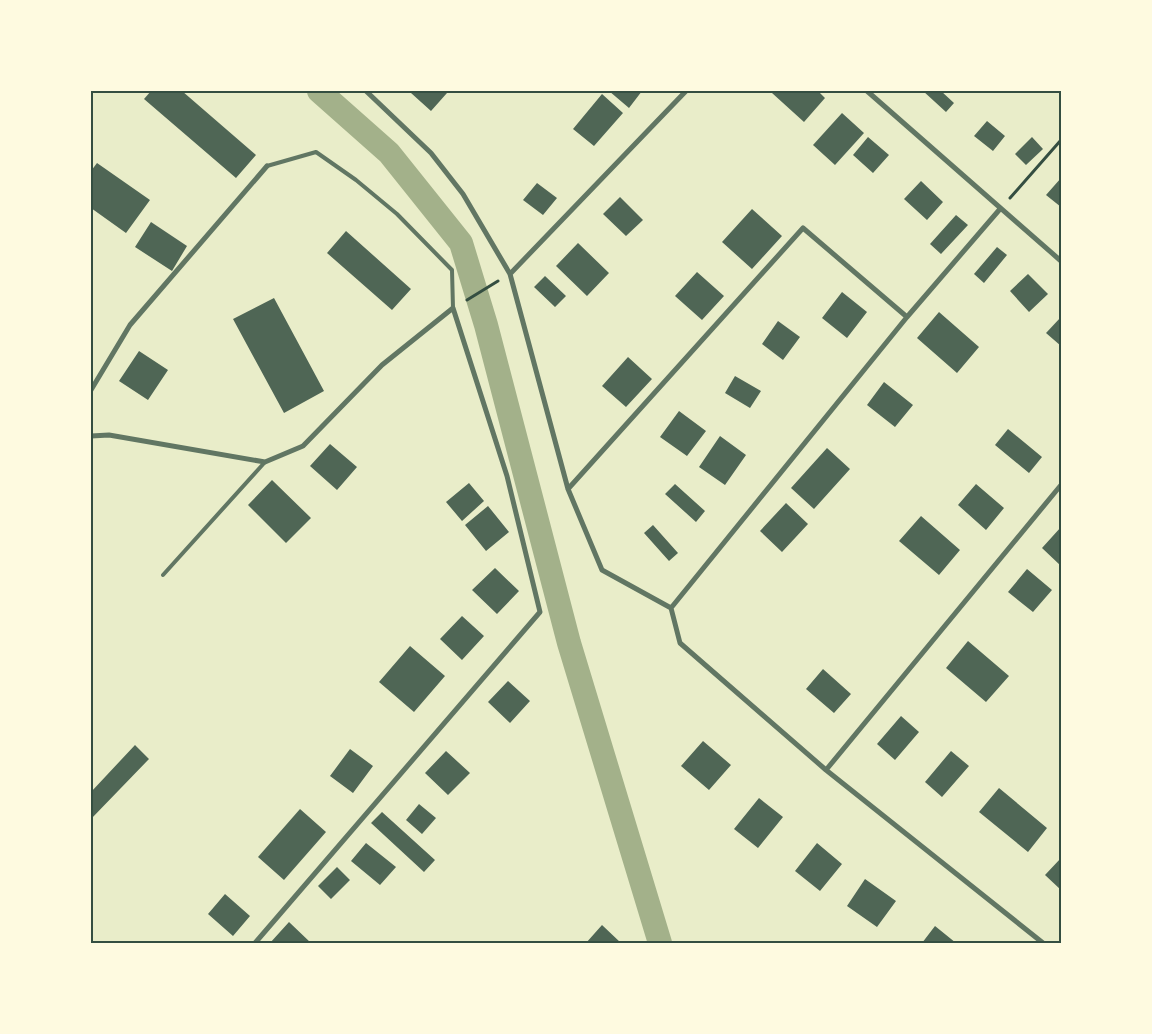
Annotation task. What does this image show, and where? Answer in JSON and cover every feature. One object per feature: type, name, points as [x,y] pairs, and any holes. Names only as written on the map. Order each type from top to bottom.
[{"type":"street","points":[[366,91],[431,153],[463,194],[510,274],[568,489],[602,570],[671,608],[680,643],[826,770],[1043,943]]},
{"type":"street","points":[[510,274],[686,91]]},
{"type":"street","points":[[867,91],[1061,261]]},
{"type":"street","points":[[91,390],[130,325],[268,166]]},
{"type":"street","points":[[671,608],[907,317],[1000,209]]},
{"type":"street","points":[[568,489],[803,228],[907,317]]},
{"type":"street","points":[[91,436],[109,435],[265,462],[303,446],[382,365],[453,308],[507,476],[540,612],[255,943]]},
{"type":"street","points":[[826,770],[1061,485]]},
{"type":"lane","points":[[268,166],[316,152],[356,180],[397,214],[452,270],[453,308]]},
{"type":"lane","points":[[163,575],[265,462]]},
{"type":"path","points":[[1000,209],[1061,140]]},
{"type":"path","points":[[453,308],[489,287]]},
{"type":"building","points":[[151,91],[182,91],[256,155],[236,178],[144,99]]},
{"type":"building","points":[[413,91],[445,91],[447,93],[431,111],[411,93]]},
{"type":"building","points":[[609,91],[642,91],[629,108]]},
{"type":"building","points":[[773,91],[818,91],[825,98],[804,122],[772,93]]},
{"type":"building","points":[[923,91],[941,91],[954,103],[946,112]]},
{"type":"building","points":[[602,94],[623,113],[594,146],[573,129]]},
{"type":"building","points":[[842,113],[864,133],[835,165],[813,145]]},
{"type":"building","points":[[987,121],[1005,136],[993,151],[974,136]]},
{"type":"building","points":[[868,137],[889,155],[873,173],[853,155]]},
{"type":"building","points":[[1032,137],[1043,149],[1026,165],[1015,154]]},
{"type":"building","points":[[97,163],[150,200],[126,233],[91,208],[91,171]]},
{"type":"building","points":[[1061,178],[1061,207],[1046,195]]},
{"type":"building","points":[[921,181],[943,202],[927,220],[904,199]]},
{"type":"building","points":[[537,183],[557,198],[543,215],[523,200]]},
{"type":"building","points":[[620,197],[643,220],[626,236],[603,214]]},
{"type":"building","points":[[752,209],[782,236],[752,269],[722,242]]},
{"type":"building","points":[[956,215],[968,225],[941,254],[930,244]]},
{"type":"building","points":[[151,222],[187,246],[172,271],[135,247]]},
{"type":"building","points":[[346,231],[411,289],[392,310],[327,253]]},
{"type":"building","points":[[578,243],[609,273],[587,296],[556,266]]},
{"type":"building","points":[[997,247],[1007,255],[984,283],[974,274]]},
{"type":"building","points":[[697,272],[724,296],[702,320],[675,296]]},
{"type":"building","points":[[1028,274],[1048,294],[1029,312],[1010,291]]},
{"type":"building","points":[[545,276],[566,296],[555,307],[534,287]]},
{"type":"building","points":[[842,292],[867,312],[847,338],[822,318]]},
{"type":"building","points":[[274,298],[324,391],[284,413],[233,319]]},
{"type":"building","points":[[939,312],[979,347],[957,373],[917,338]]},
{"type":"building","points":[[1061,317],[1061,346],[1046,333]]},
{"type":"building","points":[[778,321],[800,337],[783,360],[762,344]]},
{"type":"building","points":[[139,351],[168,370],[148,400],[119,381]]},
{"type":"building","points":[[628,357],[652,379],[626,407],[602,386]]},
{"type":"building","points":[[735,376],[761,391],[750,408],[725,393]]},
{"type":"building","points":[[884,382],[913,405],[895,427],[867,405]]},
{"type":"building","points":[[679,411],[706,431],[687,456],[660,437]]},
{"type":"building","points":[[1008,429],[1042,457],[1029,473],[995,445]]},
{"type":"building","points":[[720,436],[746,455],[725,485],[699,467]]},
{"type":"building","points":[[330,444],[357,467],[337,490],[310,466]]},
{"type":"building","points":[[827,448],[850,469],[814,509],[791,488]]},
{"type":"building","points":[[272,480],[311,518],[286,543],[248,505]]},
{"type":"building","points":[[469,483],[484,501],[462,521],[446,502]]},
{"type":"building","points":[[675,484],[705,511],[696,522],[665,494]]},
{"type":"building","points":[[976,484],[1004,508],[986,530],[958,505]]},
{"type":"building","points":[[786,503],[808,524],[782,552],[760,531]]},
{"type":"building","points":[[488,506],[509,532],[486,551],[465,525]]},
{"type":"building","points":[[921,516],[960,550],[939,575],[899,541]]},
{"type":"building","points":[[653,525],[678,553],[669,561],[644,533]]},
{"type":"building","points":[[1061,527],[1061,566],[1042,548]]},
{"type":"building","points":[[495,568],[519,591],[497,614],[472,590]]},
{"type":"building","points":[[1027,569],[1052,590],[1033,612],[1008,592]]},
{"type":"building","points":[[462,616],[484,636],[462,660],[440,639]]},
{"type":"building","points":[[968,641],[1009,676],[986,702],[946,668]]},
{"type":"building","points":[[410,646],[445,676],[414,712],[379,682]]},
{"type":"building","points":[[823,669],[851,694],[834,713],[806,689]]},
{"type":"building","points":[[508,681],[530,701],[510,723],[488,702]]},
{"type":"building","points":[[901,716],[919,732],[895,760],[877,744]]},
{"type":"building","points":[[703,741],[731,765],[709,790],[681,766]]},
{"type":"building","points":[[135,745],[149,759],[91,819],[91,792]]},
{"type":"building","points":[[350,749],[373,766],[353,793],[330,776]]},
{"type":"building","points":[[446,751],[470,773],[448,795],[425,773]]},
{"type":"building","points":[[951,751],[969,766],[942,797],[925,782]]},
{"type":"building","points":[[999,788],[1047,828],[1028,852],[979,812]]},
{"type":"building","points":[[759,798],[783,817],[758,848],[734,829]]},
{"type":"building","points":[[419,804],[436,818],[422,834],[406,820]]},
{"type":"building","points":[[300,809],[326,832],[284,880],[258,857]]},
{"type":"building","points":[[382,812],[435,860],[424,872],[371,823]]},
{"type":"building","points":[[366,843],[396,867],[380,885],[351,861]]},
{"type":"building","points":[[817,843],[842,864],[820,891],[795,871]]},
{"type":"building","points":[[1061,858],[1061,890],[1045,875]]},
{"type":"building","points":[[337,867],[350,880],[331,899],[318,886]]},
{"type":"building","points":[[865,879],[896,901],[877,927],[847,906]]},
{"type":"building","points":[[225,894],[250,916],[233,936],[208,914]]},
{"type":"building","points":[[289,922],[311,943],[270,943]]},
{"type":"building","points":[[602,925],[621,943],[586,943]]},
{"type":"building","points":[[935,926],[956,943],[922,943]]},
{"type":"waterway","points":[[319,91],[389,153],[461,243],[486,325],[569,643],[660,943]]}]
